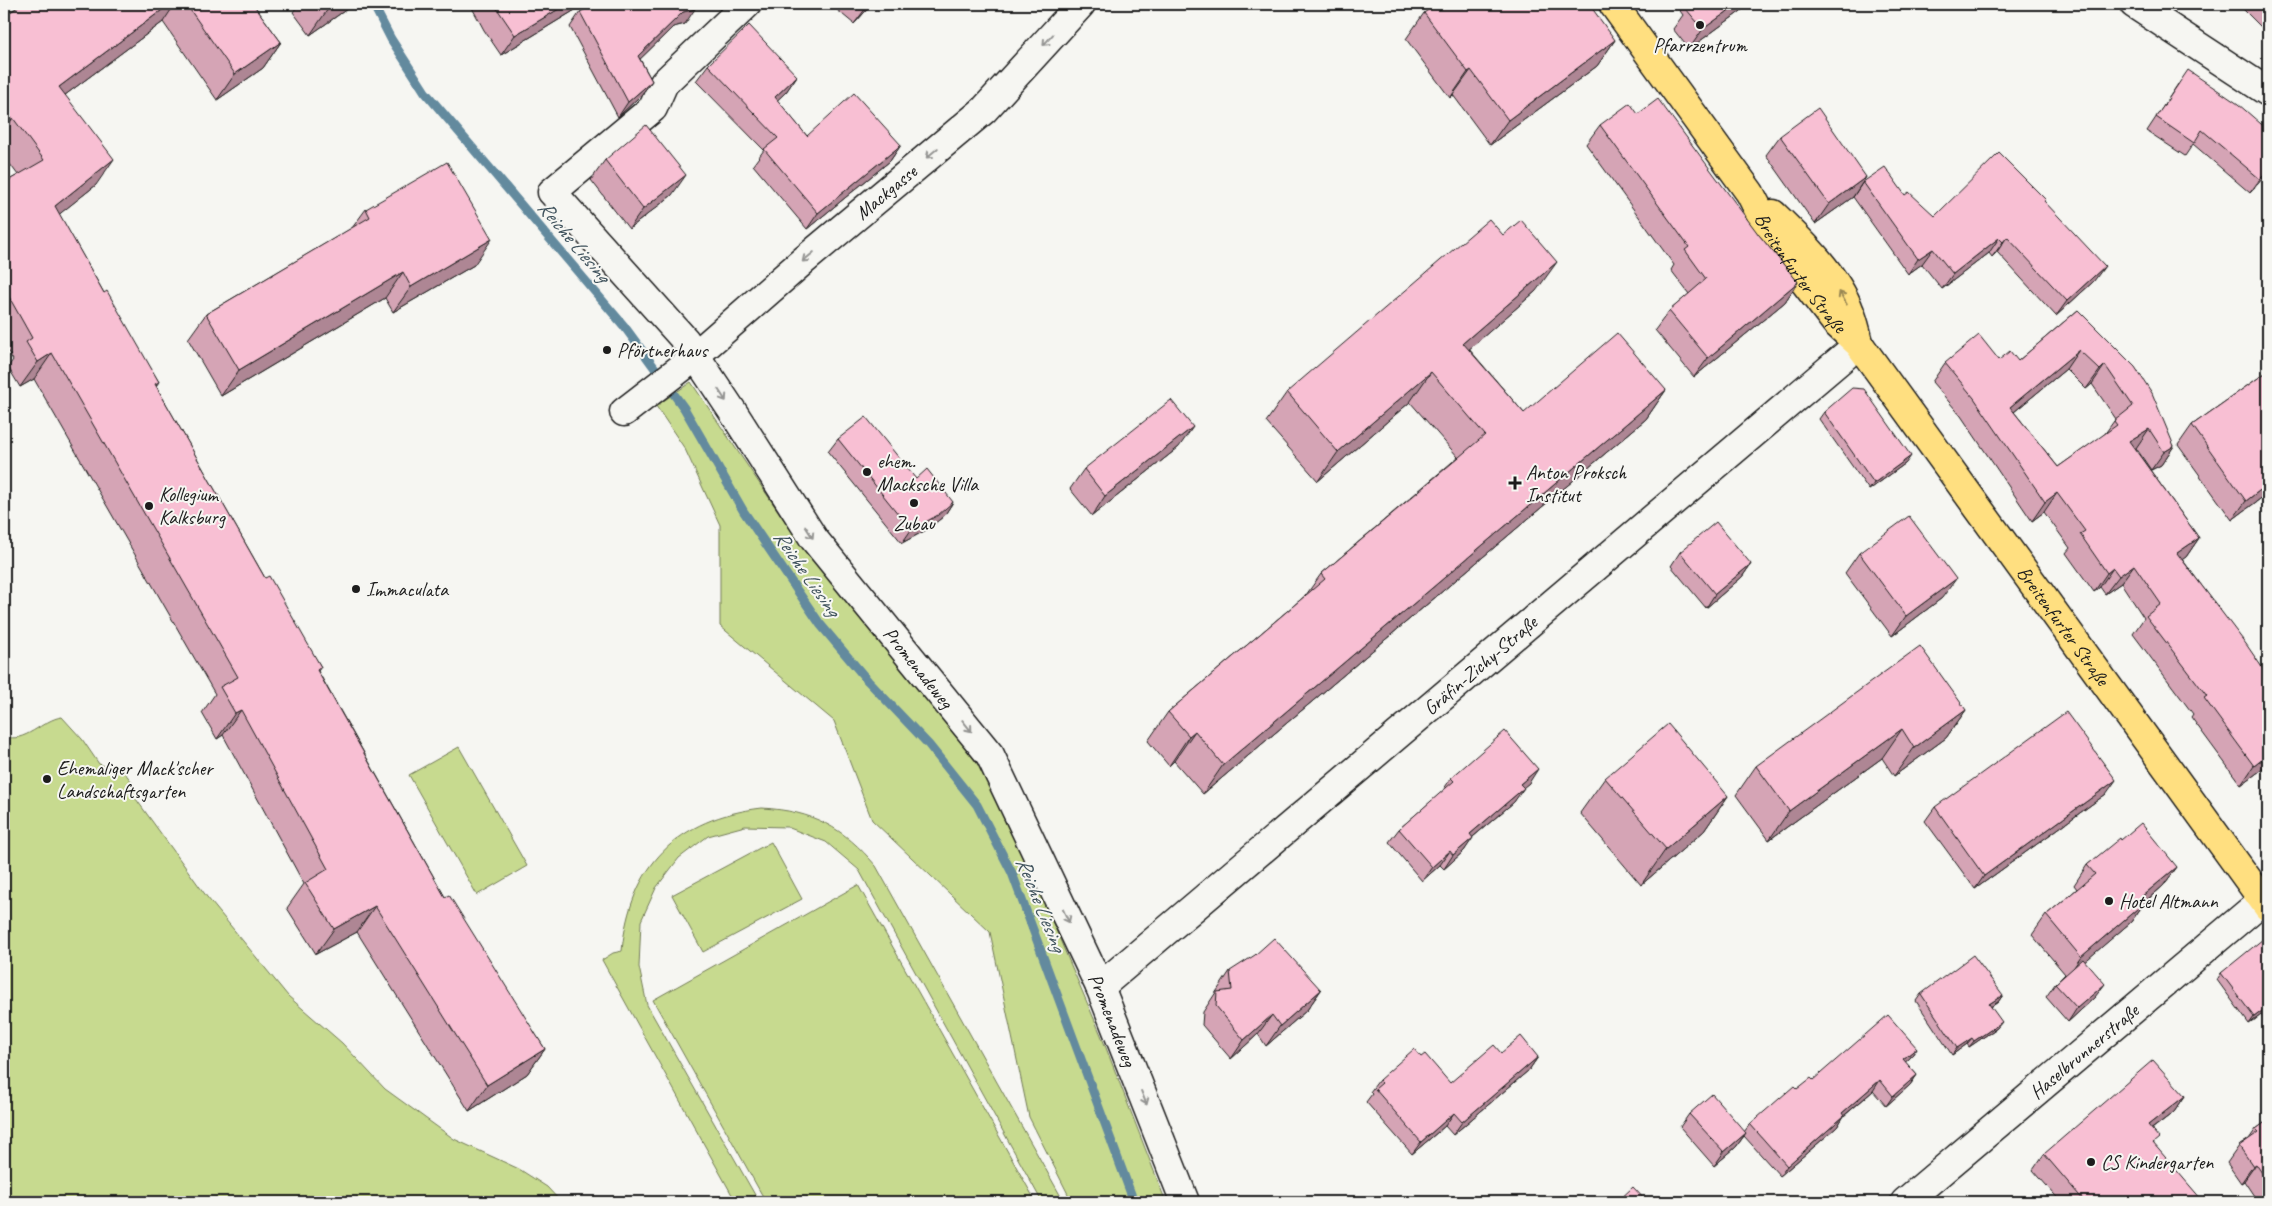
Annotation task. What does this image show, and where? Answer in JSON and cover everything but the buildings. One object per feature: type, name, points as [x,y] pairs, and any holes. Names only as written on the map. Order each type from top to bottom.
[{"type":"main road","name":"Breitenfurter Straße","points":[[1613,4],[1750,193],[1772,236],[1796,271],[1836,323],[1859,344],[2266,903]]},
{"type":"street","name":"Promenadeweg","points":[[747,4],[664,83],[653,108],[552,192],[688,361],[814,539],[990,755],[1100,987],[1186,1202]]},
{"type":"street","name":"Mackgasse","points":[[624,412],[688,361],[984,110],[1081,4]]},
{"type":"street","points":[[2134,4],[2268,92]]},
{"type":"street","name":"Gräfin-Zichy-Straße","points":[[1100,987],[1859,344]]},
{"type":"street","name":"Haselbrunnerstraße","points":[[1905,1202],[2266,903]]},
{"type":"green space","points":[[691,382],[803,548],[922,690],[994,786],[1101,1035],[1166,1202],[1072,1202],[1029,1117],[990,932],[872,820],[834,721],[720,626],[720,525],[685,449],[656,406]]},
{"type":"green space","points":[[62,717],[82,739],[99,764],[124,772],[132,782],[136,799],[207,897],[288,996],[342,1043],[385,1089],[454,1139],[519,1169],[547,1187],[561,1202],[4,1202],[4,736],[11,738],[19,737]]},
{"type":"green space","points":[[459,747],[527,866],[477,895],[409,775]]},
{"type":"green space","points":[[762,808],[797,813],[812,817],[826,824],[839,831],[851,841],[876,866],[1064,1202],[1042,1202],[859,870],[826,842],[787,827],[745,826],[708,836],[679,858],[656,888],[641,921],[639,967],[647,1005],[759,1202],[736,1202],[602,960],[613,953],[622,951],[627,921],[635,894],[647,871],[663,851],[682,835],[705,823],[732,814]]},
{"type":"green space","points":[[771,842],[802,899],[703,952],[672,895]]},
{"type":"green space","points":[[858,885],[1036,1202],[766,1202],[653,1000]]},
{"type":"waterway","name":"Reiche Liesing","points":[[373,4],[391,39],[425,92],[624,326],[684,408],[744,512],[820,624],[868,681],[929,745],[977,805],[1012,873],[1134,1202]]},
{"type":"place","name":"Pfarrzentrum","points":[[1700,25]]},
{"type":"place","name":"Pförtnerhaus","points":[[607,350]]},
{"type":"place","name":"ehem. Macksche Villa","points":[[867,472]]},
{"type":"place","name":"Anton Proksch Institut","points":[[1515,483]]},
{"type":"place","name":"Zubau","points":[[914,503]]},
{"type":"place","name":"Kollegium Kalksburg","points":[[149,506]]},
{"type":"place","name":"Immaculata","points":[[356,589]]},
{"type":"place","name":"Ehemaliger Mack'scher Landschaftsgarten","points":[[47,779]]},
{"type":"place","name":"Hotel Altmann","points":[[2109,901]]},
{"type":"place","name":"CS Kindergarten","points":[[2091,1162]]}]
